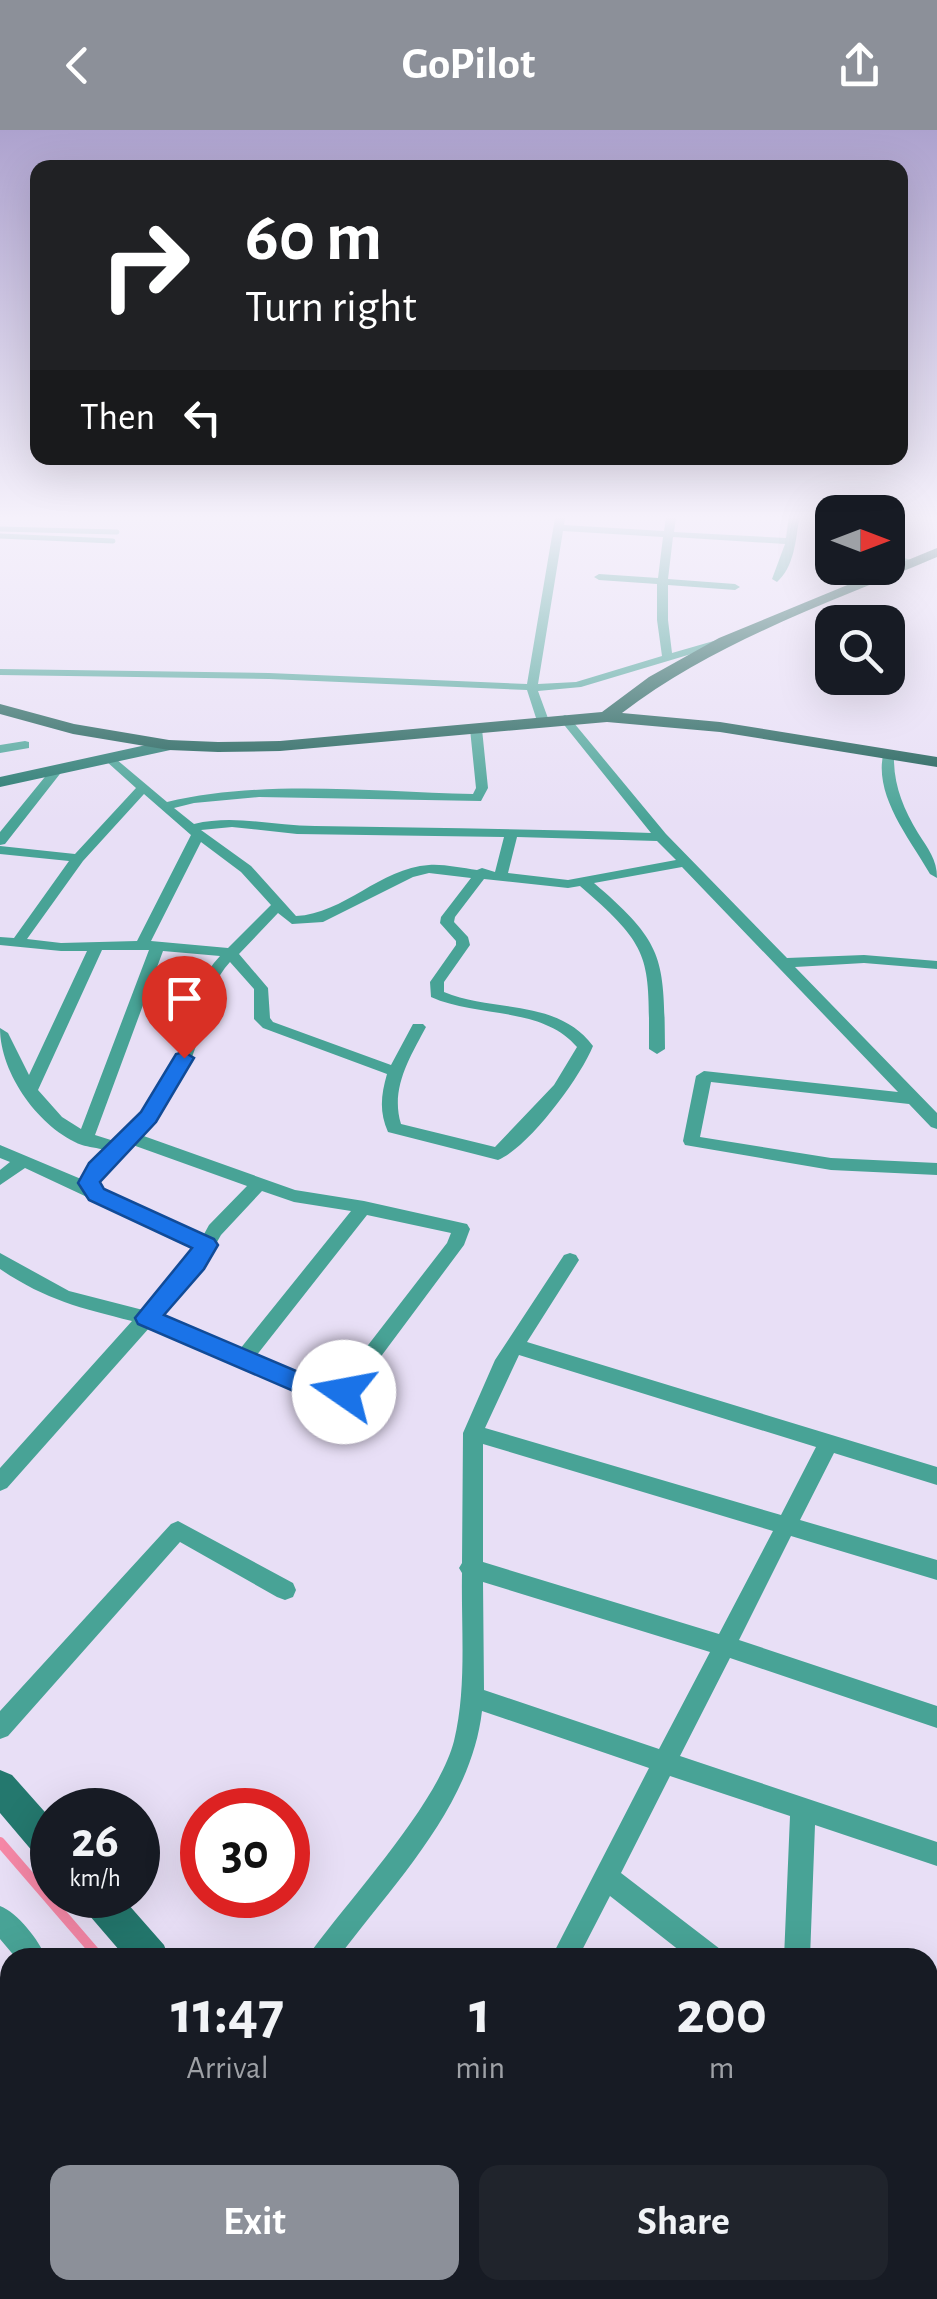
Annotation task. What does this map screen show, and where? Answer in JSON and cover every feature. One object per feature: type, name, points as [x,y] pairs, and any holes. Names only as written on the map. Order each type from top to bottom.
[{"type":"main road","points":[[607,717],[655,680],[724,641],[776,619]]},
{"type":"main road","points":[[0,709],[54,726],[168,745],[280,746],[607,717],[660,723],[682,734],[887,760],[937,762]]},
{"type":"main road","points":[[0,782],[168,745]]},
{"type":"main road","points":[[887,760],[937,774]]},
{"type":"main road","points":[[0,1786],[30,1821]]},
{"type":"main road","points":[[116,1918],[142,1948]]},
{"type":"street","points":[[543,619],[532,689],[543,721]]},
{"type":"street","points":[[660,619],[667,656]]},
{"type":"street","points":[[0,672],[269,676],[532,689],[577,685],[724,641]]},
{"type":"street","points":[[565,719],[661,837],[934,1116]]},
{"type":"street","points":[[165,806],[259,793],[477,798],[482,788],[476,730]]},
{"type":"street","points":[[0,749],[24,745]]},
{"type":"street","points":[[110,758],[195,832],[246,869],[292,920],[308,922],[420,870],[482,872],[554,883],[585,882],[686,862]]},
{"type":"street","points":[[887,760],[899,809],[937,874]]},
{"type":"street","points":[[0,841],[57,770]]},
{"type":"street","points":[[17,944],[78,858],[144,787]]},
{"type":"street","points":[[86,1140],[150,946],[195,832],[220,820],[294,830],[512,831],[661,837]]},
{"type":"street","points":[[502,876],[512,831]]},
{"type":"street","points":[[0,850],[78,858]]},
{"type":"street","points":[[418,1027],[396,1072],[389,1101],[394,1128],[498,1154],[532,1124],[581,1060],[585,1046],[581,1039],[554,1023],[436,994],[437,982],[463,945],[447,924],[448,917],[482,872]]},
{"type":"street","points":[[585,882],[636,926],[653,956],[658,976],[657,1049]]},
{"type":"street","points":[[90,1188],[90,1178],[124,1143],[172,1082],[202,994],[230,952],[278,906]]},
{"type":"street","points":[[0,941],[230,952],[260,988],[262,1019],[268,1025],[396,1072]]},
{"type":"street","points":[[30,1089],[96,946]]},
{"type":"street","points":[[784,962],[864,959],[937,965]]},
{"type":"street","points":[[0,1033],[30,1089],[56,1125],[86,1140],[124,1143],[294,1196],[461,1229],[455,1245],[344,1392],[320,1392],[147,1318],[64,1297],[0,1260]]},
{"type":"street","points":[[914,1098],[704,1076],[691,1141],[831,1164],[937,1169]]},
{"type":"street","points":[[0,1151],[90,1188],[206,1245]]},
{"type":"street","points":[[0,1180],[21,1162]]},
{"type":"street","points":[[0,1482],[196,1263],[214,1230],[260,1184]]},
{"type":"street","points":[[243,1358],[364,1207]]},
{"type":"street","points":[[329,1948],[429,1811],[458,1764],[469,1727],[472,1697],[473,1434],[514,1346],[570,1260]]},
{"type":"street","points":[[514,1346],[937,1476]]},
{"type":"street","points":[[473,1434],[937,1570]]},
{"type":"street","points":[[569,1948],[829,1442]]},
{"type":"street","points":[[0,1728],[178,1530],[285,1590]]},
{"type":"street","points":[[470,1568],[725,1646],[937,1718]]},
{"type":"street","points":[[472,1697],[937,1854]]},
{"type":"street","points":[[797,1948],[804,1808]]},
{"type":"street","points":[[606,1876],[698,1948]]},
{"type":"street","points":[[0,1920],[25,1948]]},
{"type":"waterway","points":[[0,1842],[91,1948]]},
{"type":"route","points":[[184,1058],[148,1117],[97,1168],[89,1183],[96,1194],[206,1245],[196,1263],[147,1318],[320,1392],[344,1392]]}]
